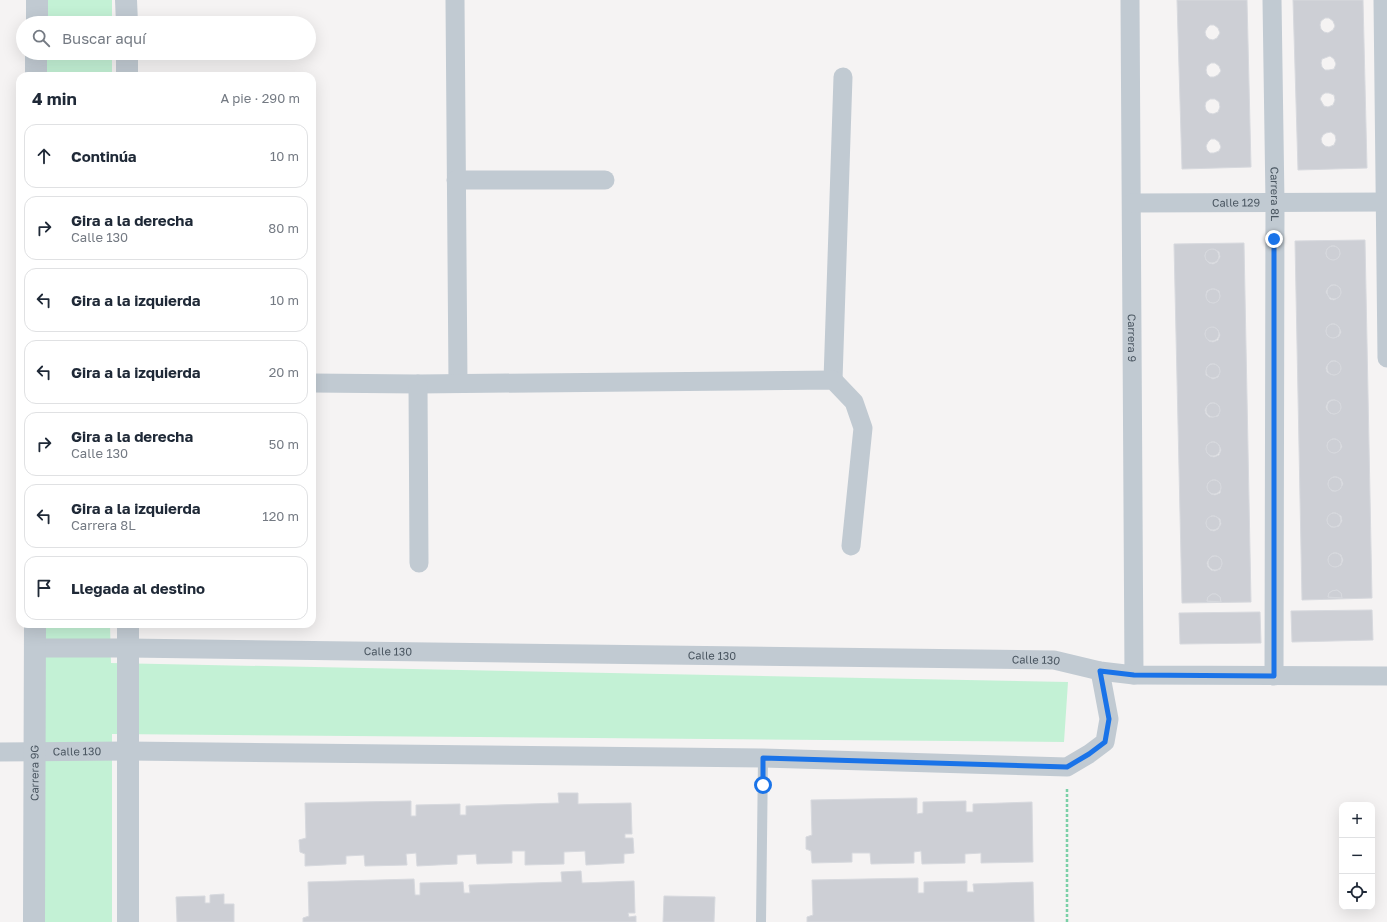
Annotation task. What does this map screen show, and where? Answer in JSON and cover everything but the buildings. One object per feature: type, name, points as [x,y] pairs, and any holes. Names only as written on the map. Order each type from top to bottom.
[{"type":"street","points":[[37,0],[37,16]]},
{"type":"street","points":[[126,0],[127,16]]},
{"type":"street","points":[[455,0],[458,383]]},
{"type":"street","name":"Carrera 9","points":[[1130,0],[1134,675]]},
{"type":"street","name":"Carrera 8L","points":[[1272,0],[1275,202],[1274,676]]},
{"type":"street","points":[[1383,0],[1387,358]]},
{"type":"street","points":[[36,60],[36,72]]},
{"type":"street","points":[[127,60],[127,72]]},
{"type":"street","points":[[843,77],[833,380],[854,402],[863,428],[851,546]]},
{"type":"street","points":[[456,180],[605,180]]},
{"type":"street","name":"Calle 129","points":[[1132,203],[1386,202]]},
{"type":"street","points":[[316,383],[418,384],[833,380]]},
{"type":"street","points":[[418,384],[419,563]]},
{"type":"street","name":"Carrera 9G","points":[[34,922],[35,628]]},
{"type":"street","points":[[128,628],[128,922]]},
{"type":"street","name":"Calle 130","points":[[36,648],[1054,660],[1100,671],[1134,675],[1387,676]]},
{"type":"street","points":[[1067,767],[1089,754],[1105,742],[1109,719],[1100,671]]},
{"type":"street","name":"Calle 130","points":[[0,752],[35,753],[128,751],[763,758],[1067,767]]},
{"type":"lane","points":[[761,922],[763,758]]},
{"type":"path","points":[[1067,767],[1067,922]]},
{"type":"green space","points":[[47,0],[112,0],[112,16],[47,16]]},
{"type":"green space","points":[[46,60],[112,60],[112,72],[46,72]]},
{"type":"green space","points":[[44,628],[110,628],[111,663],[1068,682],[1064,742],[112,734],[112,922],[44,922]]},
{"type":"route","points":[[763,785],[763,758],[1067,767],[1089,754],[1105,742],[1109,719],[1100,671],[1134,675],[1274,676],[1274,239]]}]
